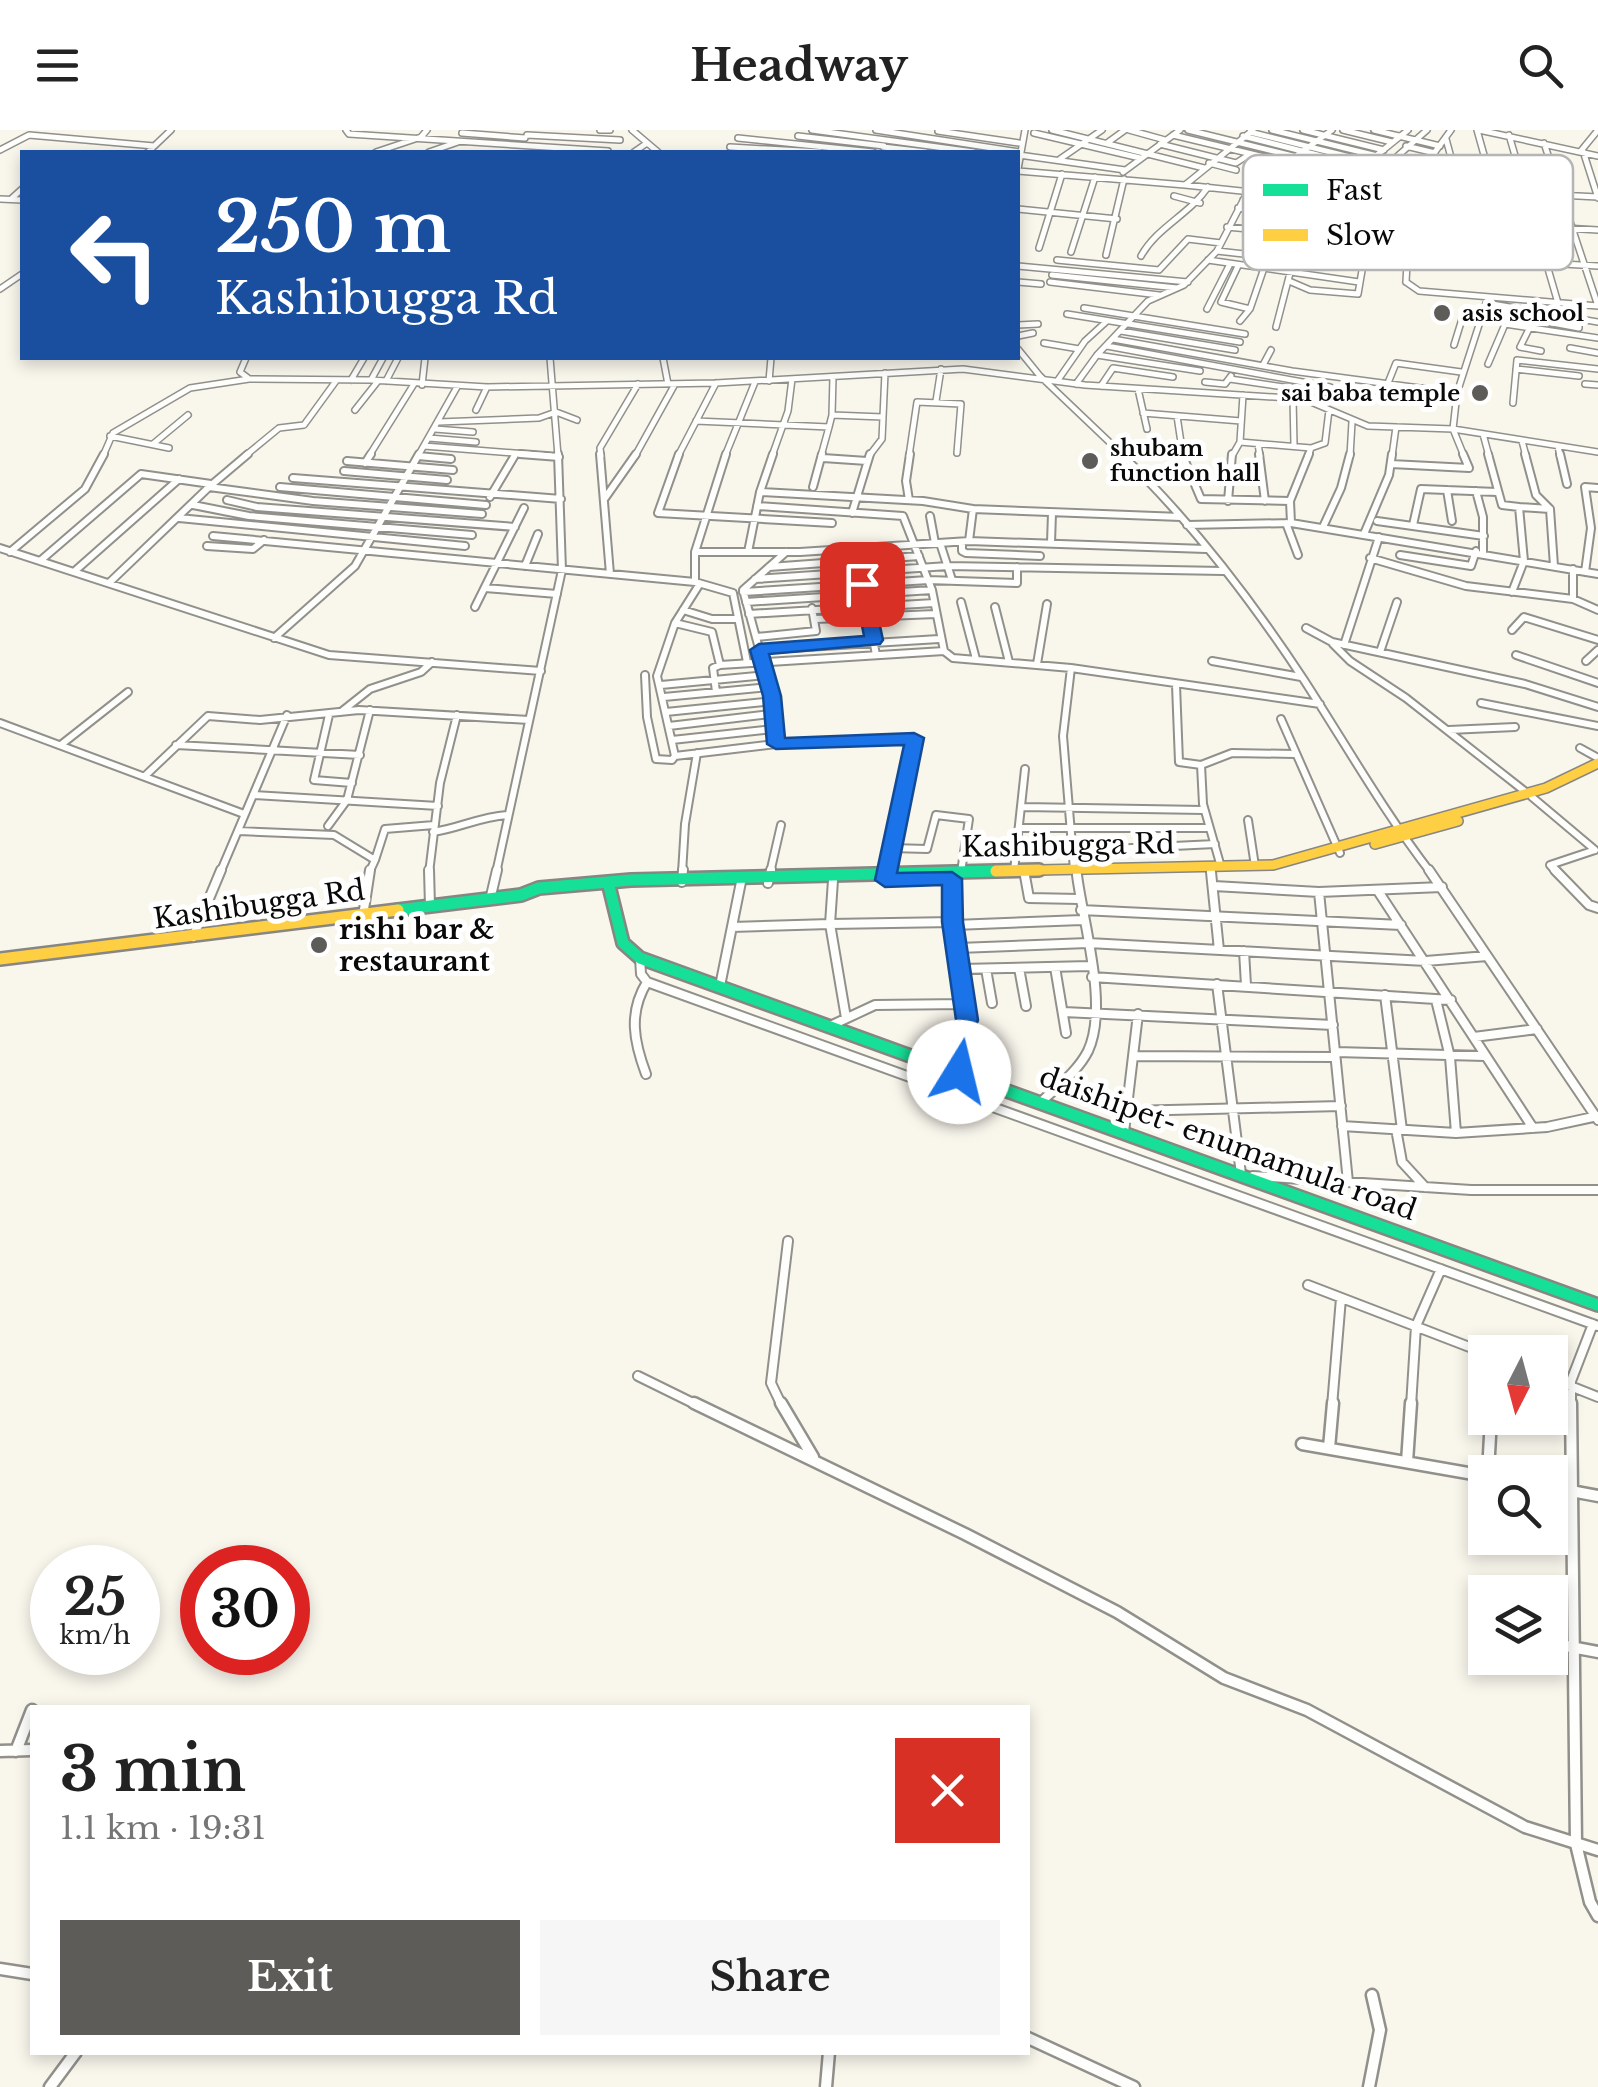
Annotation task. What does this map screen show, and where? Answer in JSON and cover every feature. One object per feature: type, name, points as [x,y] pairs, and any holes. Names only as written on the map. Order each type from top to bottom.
[{"type":"main road","name":"Kashibugga Rd","points":[[0,960],[631,883],[1273,870],[1530,795],[1598,764]]},
{"type":"main road","name":"Kashibugga Rd","points":[[1216,870],[1284,864],[1339,851]]},
{"type":"main road","name":"Kashibugga Rd","points":[[682,881],[886,877]]},
{"type":"main road","points":[[609,885],[623,943],[640,958]]},
{"type":"main road","name":"daishipet- enumamula road","points":[[640,958],[1598,1305]]},
{"type":"street","points":[[150,150],[171,130]]},
{"type":"street","points":[[346,130],[348,134],[421,137],[514,150],[527,134]]},
{"type":"street","points":[[383,150],[421,137],[427,130]]},
{"type":"street","points":[[570,137],[572,130]]},
{"type":"street","points":[[600,130],[610,130],[608,139]]},
{"type":"street","points":[[727,150],[743,130]]},
{"type":"street","points":[[812,130],[958,150]]},
{"type":"street","points":[[876,130],[912,133],[991,150]]},
{"type":"street","points":[[1019,150],[1024,130]]},
{"type":"street","points":[[1052,130],[1146,154],[1236,170]]},
{"type":"street","points":[[1036,172],[1102,130]]},
{"type":"street","points":[[1107,143],[1127,130],[1185,153],[1238,164],[1243,160]]},
{"type":"street","points":[[1116,178],[1180,130]]},
{"type":"street","points":[[1188,130],[1290,155]]},
{"type":"street","points":[[1272,130],[1372,155]]},
{"type":"street","points":[[1303,130],[1384,150]]},
{"type":"street","points":[[1300,155],[1332,130]]},
{"type":"street","points":[[1343,130],[1434,152]]},
{"type":"street","points":[[1374,130],[1440,146]]},
{"type":"street","points":[[1377,155],[1408,130]]},
{"type":"street","points":[[1396,155],[1426,130]]},
{"type":"street","points":[[1440,146],[1452,130]]},
{"type":"street","points":[[1432,155],[1452,130]]},
{"type":"street","points":[[1485,155],[1481,130],[1598,155]]},
{"type":"street","points":[[1573,196],[1598,197],[1584,152],[1598,130]]},
{"type":"street","points":[[434,150],[458,141],[464,131],[620,140]]},
{"type":"street","points":[[609,150],[632,131],[656,150]]},
{"type":"street","points":[[938,131],[1020,143]]},
{"type":"street","points":[[1185,184],[1251,131],[1307,149]]},
{"type":"street","points":[[904,142],[912,133]]},
{"type":"street","points":[[1034,133],[1140,158]]},
{"type":"street","points":[[0,150],[29,135],[154,146]]},
{"type":"street","points":[[1173,135],[1254,155]]},
{"type":"street","points":[[798,136],[880,150]]},
{"type":"street","points":[[1185,153],[1210,136]]},
{"type":"street","points":[[1243,136],[1331,155]]},
{"type":"street","points":[[1510,136],[1516,155]]},
{"type":"street","points":[[738,138],[880,150]]},
{"type":"street","points":[[1446,138],[1451,155]]},
{"type":"street","points":[[730,147],[752,150],[760,140]]},
{"type":"street","points":[[880,150],[888,140]]},
{"type":"street","points":[[768,150],[774,142]]},
{"type":"street","points":[[637,150],[647,143]]},
{"type":"street","points":[[1544,144],[1548,155]]},
{"type":"street","points":[[477,150],[491,145]]},
{"type":"street","points":[[1584,152],[1598,184]]},
{"type":"street","points":[[1020,156],[1125,170]]},
{"type":"street","points":[[1020,170],[1243,191]]},
{"type":"street","points":[[1040,248],[1062,174]]},
{"type":"street","points":[[1071,252],[1095,176]]},
{"type":"street","points":[[1106,255],[1124,179]]},
{"type":"street","points":[[1141,256],[1150,237],[1192,213],[1208,187]]},
{"type":"street","points":[[11,200],[20,190]]},
{"type":"street","points":[[1174,196],[1200,203]]},
{"type":"street","points":[[0,199],[20,200]]},
{"type":"street","points":[[1076,384],[1134,316],[1159,295],[1188,282],[1217,251],[1243,200]]},
{"type":"street","points":[[1238,208],[1243,209]]},
{"type":"street","points":[[1020,209],[1117,219]]},
{"type":"street","points":[[1573,223],[1598,304]]},
{"type":"street","points":[[1574,226],[1598,229]]},
{"type":"street","points":[[1226,228],[1243,229]]},
{"type":"street","points":[[1110,277],[1162,269],[1188,239],[1222,243]]},
{"type":"street","points":[[1217,251],[1243,254]]},
{"type":"street","points":[[1057,260],[1159,295]]},
{"type":"street","points":[[1208,260],[1243,267]]},
{"type":"street","points":[[1206,309],[1230,264]]},
{"type":"street","points":[[1573,264],[1598,266]]},
{"type":"street","points":[[1586,265],[1598,294]]},
{"type":"street","points":[[1020,266],[1177,288]]},
{"type":"street","points":[[1238,266],[1221,302],[1250,309]]},
{"type":"street","points":[[1258,270],[1289,278],[1359,282]]},
{"type":"street","points":[[1263,326],[1278,324],[1291,270]]},
{"type":"street","points":[[1289,278],[1310,290],[1354,295],[1360,270]]},
{"type":"street","points":[[1407,270],[1406,282],[1415,290],[1486,299],[1598,304]]},
{"type":"street","points":[[1551,270],[1560,302]]},
{"type":"street","points":[[1240,321],[1250,309],[1263,271]]},
{"type":"street","points":[[0,289],[20,275]]},
{"type":"street","points":[[1051,279],[1110,277],[1188,282]]},
{"type":"street","points":[[10,282],[20,284]]},
{"type":"street","points":[[1020,282],[1041,284]]},
{"type":"street","points":[[1486,299],[1510,312],[1579,328],[1579,304]]},
{"type":"street","points":[[1391,464],[1469,468],[1453,430],[1456,393],[1486,299]]},
{"type":"street","points":[[1560,302],[1598,304]]},
{"type":"street","points":[[1229,319],[1238,307]]},
{"type":"street","points":[[1084,308],[1245,334]]},
{"type":"street","points":[[1510,312],[1598,322]]},
{"type":"street","points":[[1488,364],[1510,312]]},
{"type":"street","points":[[1068,314],[1240,342]]},
{"type":"street","points":[[1454,345],[1462,319],[1480,320]]},
{"type":"street","points":[[1058,380],[1079,349],[1107,320]]},
{"type":"street","points":[[1020,325],[1038,324]]},
{"type":"street","points":[[1505,324],[1598,338]]},
{"type":"street","points":[[1548,333],[1552,324]]},
{"type":"street","points":[[1529,329],[1520,346],[1542,351],[1539,362]]},
{"type":"street","points":[[1121,331],[1236,350]]},
{"type":"street","points":[[1020,336],[1033,334]]},
{"type":"street","points":[[1114,339],[1336,378],[1456,393]]},
{"type":"street","points":[[1472,340],[1496,344]]},
{"type":"street","points":[[1044,343],[1079,349]]},
{"type":"street","points":[[1107,346],[1330,387]]},
{"type":"street","points":[[1570,348],[1598,353]]},
{"type":"street","points":[[1263,365],[1271,350]]},
{"type":"street","points":[[1020,352],[1142,474],[1223,571],[1320,704],[1400,833],[1442,887],[1597,1118],[1533,1128],[1456,1133],[1342,1126]]},
{"type":"street","points":[[1492,353],[1598,370]]},
{"type":"street","points":[[1097,355],[1200,371]]},
{"type":"street","points":[[245,360],[240,372],[248,379]]},
{"type":"street","points":[[351,380],[363,360]]},
{"type":"street","points":[[378,381],[383,360]]},
{"type":"street","points":[[355,410],[396,360]]},
{"type":"street","points":[[365,463],[418,385],[424,360]]},
{"type":"street","points":[[490,900],[562,570],[559,457],[550,360]]},
{"type":"street","points":[[605,498],[626,471],[671,384],[664,360]]},
{"type":"street","points":[[768,381],[770,360]]},
{"type":"street","points":[[899,372],[900,360]]},
{"type":"street","points":[[1512,403],[1517,360]]},
{"type":"street","points":[[1388,382],[1396,363],[1461,372]]},
{"type":"street","points":[[1102,386],[1113,368],[1174,376]]},
{"type":"street","points":[[936,402],[941,369]]},
{"type":"street","points":[[10,552],[85,489],[98,472],[110,436],[190,388],[248,379],[486,387],[755,382],[941,369],[1040,376],[1076,384],[1292,398],[1315,402],[1352,422],[1453,430],[1598,452]]},
{"type":"street","points":[[1205,382],[1225,384],[1235,369]]},
{"type":"street","points":[[1516,369],[1579,376]]},
{"type":"street","points":[[852,512],[867,461],[882,439],[885,373]]},
{"type":"street","points":[[813,488],[832,414],[833,377]]},
{"type":"street","points":[[1315,402],[1336,378]]},
{"type":"street","points":[[748,552],[756,506],[788,411],[792,380]]},
{"type":"street","points":[[1230,380],[1324,394]]},
{"type":"street","points":[[109,583],[210,485],[279,428],[304,425],[336,381]]},
{"type":"street","points":[[676,756],[658,676],[674,623],[697,584],[695,552],[713,485],[755,382]]},
{"type":"street","points":[[716,383],[671,469],[658,511],[832,524]]},
{"type":"street","points":[[610,574],[602,442],[638,384]]},
{"type":"street","points":[[1585,384],[1598,385]]},
{"type":"street","points":[[274,638],[352,570],[457,387]]},
{"type":"street","points":[[476,410],[486,387]]},
{"type":"street","points":[[1362,396],[1418,401],[1422,388]]},
{"type":"street","points":[[1138,389],[1147,429]]},
{"type":"street","points":[[1228,501],[1232,454],[1240,442],[1243,396]]},
{"type":"street","points":[[1292,398],[1294,445]]},
{"type":"street","points":[[909,500],[906,481],[916,404],[961,404],[957,453]]},
{"type":"street","points":[[1240,442],[1311,448],[1325,442],[1329,410]]},
{"type":"street","points":[[437,426],[539,418],[556,412],[577,420]]},
{"type":"street","points":[[1144,413],[1241,421]]},
{"type":"street","points":[[832,414],[883,417]]},
{"type":"street","points":[[152,444],[188,415]]},
{"type":"street","points":[[1177,416],[1180,443],[1196,492],[1203,500],[1290,500]]},
{"type":"street","points":[[696,421],[829,428]]},
{"type":"street","points":[[1323,527],[1350,470],[1352,422]]},
{"type":"street","points":[[437,426],[473,432]]},
{"type":"street","points":[[1364,534],[1391,464],[1396,427]]},
{"type":"street","points":[[1483,434],[1502,505],[1550,509]]},
{"type":"street","points":[[110,436],[169,448]]},
{"type":"street","points":[[429,438],[476,442]]},
{"type":"street","points":[[1522,440],[1536,494],[1550,509],[1554,566]]},
{"type":"street","points":[[1258,444],[1265,501]]},
{"type":"street","points":[[424,446],[559,457]]},
{"type":"street","points":[[1558,446],[1567,484]]},
{"type":"street","points":[[1298,555],[1288,522],[1290,500],[1311,448]]},
{"type":"street","points":[[459,559],[515,455]]},
{"type":"street","points":[[418,456],[452,459]]},
{"type":"street","points":[[823,458],[867,461]]},
{"type":"street","points":[[347,461],[453,470]]},
{"type":"street","points":[[344,471],[446,480]]},
{"type":"street","points":[[40,561],[141,474],[313,501],[482,514]]},
{"type":"street","points":[[293,478],[561,500]]},
{"type":"street","points":[[76,570],[179,479]]},
{"type":"street","points":[[288,542],[330,481]]},
{"type":"street","points":[[280,486],[486,504]]},
{"type":"street","points":[[1585,572],[1591,528],[1585,487],[1598,488]]},
{"type":"street","points":[[1412,525],[1420,490],[1497,492]]},
{"type":"street","points":[[1447,490],[1452,521]]},
{"type":"street","points":[[1400,555],[1471,566],[1484,536],[1476,491]]},
{"type":"street","points":[[760,492],[909,500],[973,509],[1181,518]]},
{"type":"street","points":[[227,500],[256,507],[515,527]]},
{"type":"street","points":[[193,505],[249,516],[472,535]]},
{"type":"street","points":[[756,506],[903,516],[932,590],[938,638],[948,657],[1071,668],[1320,704]]},
{"type":"street","points":[[1588,506],[1598,507]]},
{"type":"street","points":[[1512,592],[1524,561],[1519,507]]},
{"type":"street","points":[[475,607],[524,508]]},
{"type":"street","points":[[973,509],[962,551],[966,554],[1040,556]]},
{"type":"street","points":[[1051,543],[1052,513]]},
{"type":"street","points":[[242,527],[249,516]]},
{"type":"street","points":[[930,516],[952,580]]},
{"type":"street","points":[[179,518],[466,546]]},
{"type":"street","points":[[1377,521],[1484,536]]},
{"type":"street","points":[[1187,525],[1288,522],[1598,574]]},
{"type":"street","points":[[525,566],[538,534]]},
{"type":"street","points":[[213,536],[367,548],[697,584],[733,593],[747,662]]},
{"type":"street","points":[[1344,645],[1379,537]]},
{"type":"street","points":[[208,546],[253,549],[264,540]]},
{"type":"street","points":[[695,552],[800,552],[966,541],[1206,549]]},
{"type":"street","points":[[0,548],[40,561],[63,562],[109,583],[330,654],[541,671]]},
{"type":"street","points":[[856,548],[876,655]]},
{"type":"street","points":[[743,592],[786,552]]},
{"type":"street","points":[[756,637],[816,631],[800,552]]},
{"type":"street","points":[[770,567],[919,556]]},
{"type":"street","points":[[1370,558],[1466,586],[1574,599],[1598,610]]},
{"type":"street","points":[[756,579],[948,566],[1223,571]]},
{"type":"street","points":[[743,592],[928,580],[1017,582],[1017,567]]},
{"type":"street","points":[[1573,569],[1574,599]]},
{"type":"street","points":[[485,588],[558,594]]},
{"type":"street","points":[[746,602],[932,590]]},
{"type":"street","points":[[743,592],[770,687],[776,744]]},
{"type":"street","points":[[961,602],[976,659]]},
{"type":"street","points":[[1380,652],[1397,602]]},
{"type":"street","points":[[749,614],[934,603]]},
{"type":"street","points":[[1036,664],[1047,604]]},
{"type":"street","points":[[995,607],[1009,662]]},
{"type":"street","points":[[682,610],[712,619],[736,619]]},
{"type":"street","points":[[816,620],[935,614]]},
{"type":"street","points":[[1512,630],[1524,617],[1598,640]]},
{"type":"street","points":[[674,623],[712,632],[720,664]]},
{"type":"street","points":[[1306,628],[1332,642],[1525,684],[1598,707]]},
{"type":"street","points":[[759,650],[938,638]]},
{"type":"street","points":[[1332,642],[1350,662],[1447,730],[1596,851]]},
{"type":"street","points":[[1586,661],[1598,650]]},
{"type":"street","points":[[716,692],[713,668],[720,664],[944,651]]},
{"type":"street","points":[[1516,655],[1598,683]]},
{"type":"street","points":[[1212,661],[1302,678]]},
{"type":"street","points":[[339,714],[370,688],[420,672],[432,662]]},
{"type":"street","points":[[1042,1102],[1089,1050],[1093,1012],[1088,944],[1070,851],[1064,708],[1071,668]]},
{"type":"street","points":[[661,685],[766,674]]},
{"type":"street","points":[[645,675],[647,717],[656,759],[776,744],[914,738],[886,877]]},
{"type":"street","points":[[1176,685],[1179,762],[1201,765],[1214,757],[1296,754]]},
{"type":"street","points":[[664,698],[770,687]]},
{"type":"street","points":[[62,744],[128,692]]},
{"type":"street","points":[[666,712],[773,701]]},
{"type":"street","points":[[1481,704],[1598,726]]},
{"type":"street","points":[[146,775],[208,716],[260,720],[370,710],[530,720]]},
{"type":"street","points":[[328,826],[348,800],[370,710]]},
{"type":"street","points":[[669,726],[772,714]]},
{"type":"street","points":[[193,938],[287,715]]},
{"type":"street","points":[[329,715],[314,780],[352,784]]},
{"type":"street","points":[[430,906],[428,873],[434,829],[457,715]]},
{"type":"street","points":[[1281,719],[1339,851]]},
{"type":"street","points":[[0,723],[244,814]]},
{"type":"street","points":[[1447,730],[1515,728]]},
{"type":"street","points":[[672,740],[773,729]]},
{"type":"street","points":[[176,745],[360,755]]},
{"type":"street","points":[[1580,748],[1598,764]]},
{"type":"street","points":[[682,881],[685,824],[698,752]]},
{"type":"street","points":[[1201,765],[1198,784],[1215,844],[1219,950]]},
{"type":"street","points":[[1024,769],[1016,848],[1029,898],[1078,899]]},
{"type":"street","points":[[303,798],[310,788]]},
{"type":"street","points":[[253,795],[438,806]]},
{"type":"street","points":[[1023,807],[1203,810]]},
{"type":"street","points":[[363,916],[365,885],[385,829],[457,830],[476,817],[507,815]]},
{"type":"street","points":[[891,848],[927,848],[936,815],[969,819],[956,876],[953,924],[967,1024],[961,1036],[959,1072]]},
{"type":"street","points":[[1248,820],[1254,866]]},
{"type":"street","points":[[769,879],[781,825]]},
{"type":"street","points":[[1020,828],[1208,828]]},
{"type":"street","points":[[239,831],[343,838],[358,855],[375,860]]},
{"type":"street","points":[[1016,848],[1070,851],[1215,844]]},
{"type":"street","points":[[1596,851],[1550,864],[1589,905],[1598,908]]},
{"type":"street","points":[[833,880],[830,924],[846,1018]]},
{"type":"street","points":[[720,986],[741,882]]},
{"type":"street","points":[[1214,886],[1319,892],[1442,887]]},
{"type":"street","points":[[1378,891],[1533,1128]]},
{"type":"street","points":[[1319,892],[1348,1182]]},
{"type":"street","points":[[732,926],[953,924],[1081,915],[1216,916],[1400,925]]},
{"type":"street","points":[[958,948],[1088,944],[1426,962],[1487,956]]},
{"type":"street","points":[[1244,952],[1246,985]]},
{"type":"street","points":[[640,958],[641,974],[648,982],[1595,1325],[1572,1386],[1576,1844],[1590,1902],[1598,1916]]},
{"type":"street","points":[[961,969],[1090,966]]},
{"type":"street","points":[[1054,967],[1066,1032]]},
{"type":"street","points":[[1019,968],[1026,1006]]},
{"type":"street","points":[[986,969],[992,1003]]},
{"type":"street","points":[[1092,977],[1450,1000]]},
{"type":"street","points":[[646,1074],[634,1042],[636,998],[648,982]]},
{"type":"street","points":[[1217,984],[1243,1175],[1425,1187],[1598,1190]]},
{"type":"street","points":[[1385,995],[1402,1162],[1425,1187]]},
{"type":"street","points":[[1436,1000],[1450,1057],[1456,1133]]},
{"type":"street","points":[[830,1026],[875,1005],[964,1004]]},
{"type":"street","points":[[1064,1012],[1333,1024]]},
{"type":"street","points":[[1124,1132],[1138,1014]]},
{"type":"street","points":[[1474,1037],[1537,1029]]},
{"type":"street","points":[[1135,1056],[1486,1056]]},
{"type":"street","points":[[1128,1111],[1341,1106]]},
{"type":"street","points":[[788,1241],[771,1383],[789,1421],[816,1461]]},
{"type":"street","points":[[1406,1462],[1416,1326],[1442,1269]]},
{"type":"street","points":[[1308,1285],[1468,1346]]},
{"type":"street","points":[[1329,1448],[1342,1298]]},
{"type":"street","points":[[638,1376],[1117,1612],[1224,1678],[1307,1710],[1525,1827],[1598,1850]]},
{"type":"street","points":[[1568,1385],[1598,1396]]},
{"type":"street","points":[[1302,1444],[1468,1471]]},
{"type":"street","points":[[1568,1490],[1598,1496]]},
{"type":"street","points":[[1568,1647],[1598,1652]]},
{"type":"street","points":[[16,1751],[30,1720]]},
{"type":"street","points":[[0,1751],[30,1750]]},
{"type":"street","points":[[0,1970],[30,1974]]},
{"type":"street","points":[[1369,2087],[1380,2030],[1372,1995]]},
{"type":"street","points":[[1030,2039],[1134,2087]]},
{"type":"street","points":[[50,2087],[74,2055]]},
{"type":"street","points":[[826,2087],[830,2055]]},
{"type":"traffic: fast","points":[[398,910],[521,895],[539,888],[631,880],[996,871]]},
{"type":"traffic: fast","points":[[608,882],[623,943],[640,958],[1598,1305]]},
{"type":"traffic: slow","points":[[996,871],[1273,865],[1546,788],[1598,763]]},
{"type":"traffic: slow","points":[[1375,844],[1458,821]]},
{"type":"traffic: slow","points":[[0,959],[398,910]]},
{"type":"place","name":"asis school","points":[[1442,313]]},
{"type":"place","name":"sai baba temple","points":[[1480,393]]},
{"type":"place","name":"shubam function hall","points":[[1090,461]]},
{"type":"place","name":"rishi bar & restaurant","points":[[319,945]]},
{"type":"route","points":[[862,584],[874,640],[759,650],[773,701],[776,744],[914,738],[885,880],[952,879],[953,922],[967,1020],[961,1036],[959,1072]]}]
